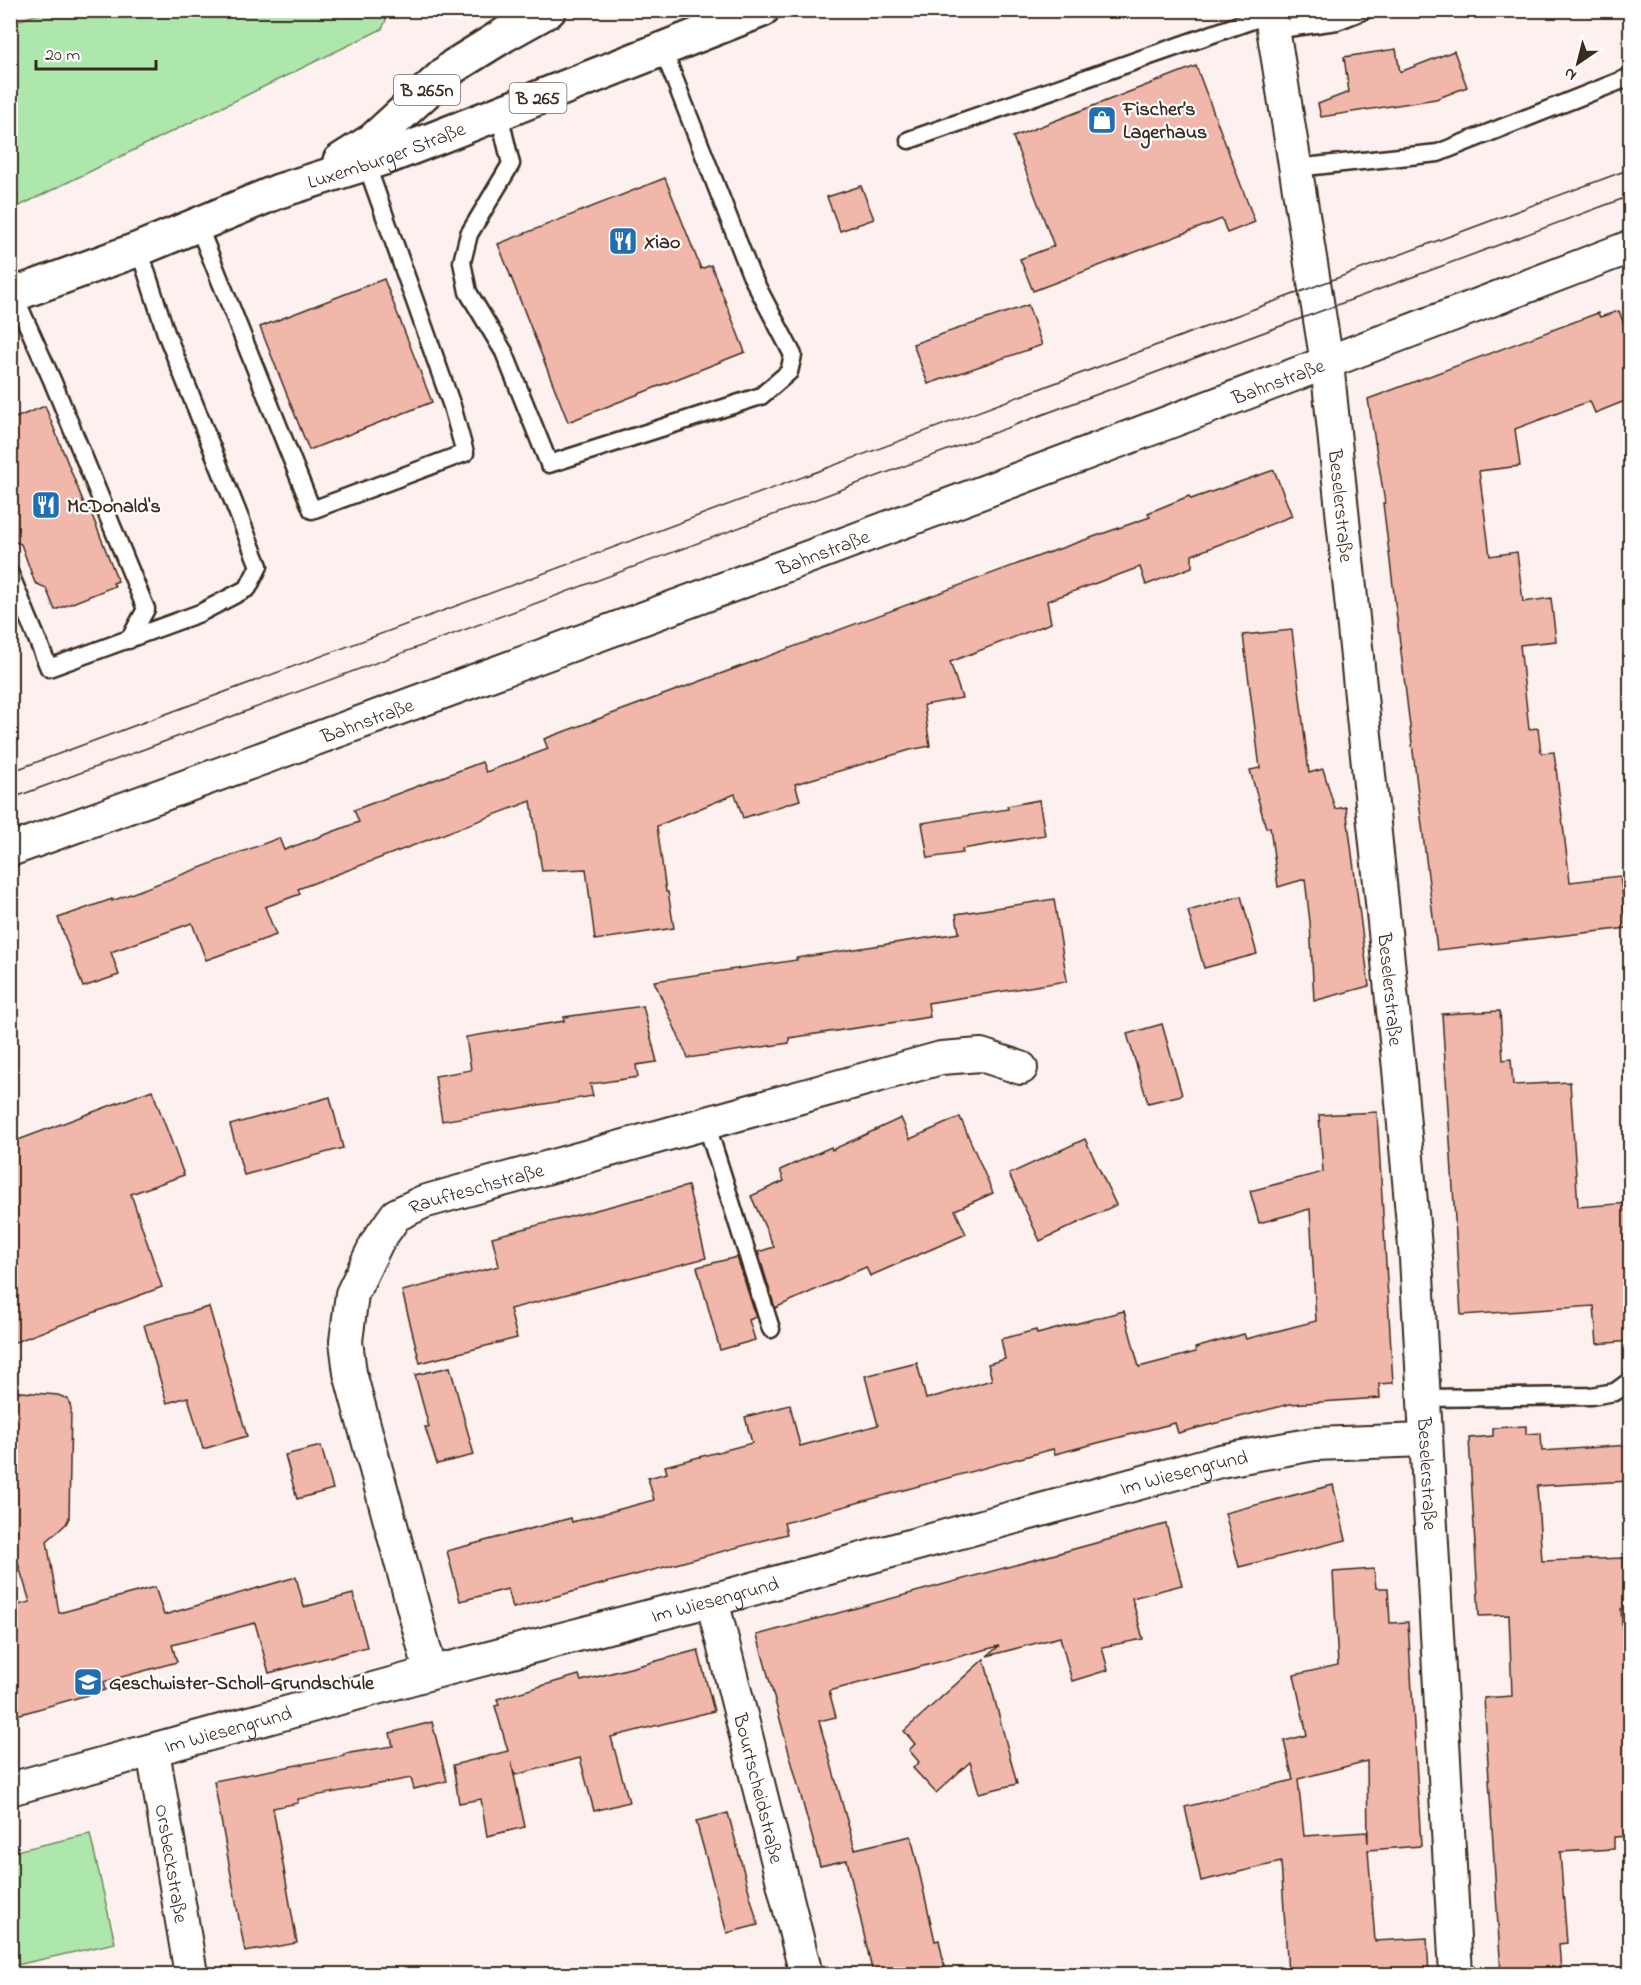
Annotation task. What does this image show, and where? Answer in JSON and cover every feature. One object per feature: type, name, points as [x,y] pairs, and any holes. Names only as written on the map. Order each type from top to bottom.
[{"type":"main road","name":"B 265n","points":[[311,180],[373,140],[454,66],[504,34],[549,10]]},
{"type":"main road","name":"Luxemburger Straße","points":[[12,295],[139,249],[311,180],[390,156],[762,10]]},
{"type":"street","name":"Beselerstraße","points":[[1271,18],[1327,363],[1399,1069],[1416,1258],[1456,1974]]},
{"type":"street","name":"Bahnstraße","points":[[10,850],[301,745],[1327,363],[1630,246]]},
{"type":"street","name":"Raufteschstraße","points":[[431,1673],[350,1372],[346,1341],[352,1294],[377,1242],[396,1215],[423,1202],[941,1058],[981,1055],[1021,1068]]},
{"type":"street","name":"Im Wiesengrund","points":[[10,1789],[431,1673],[712,1600],[1220,1461],[1314,1444],[1426,1440]]},
{"type":"street","name":"Bourtscheidstraße","points":[[712,1600],[806,1974]]},
{"type":"street","name":"Orsbeckstraße","points":[[153,1751],[192,1974]]},
{"type":"lane","points":[[909,140],[1271,18],[1337,21],[1365,10]]},
{"type":"lane","points":[[499,114],[511,164],[469,234],[462,262],[468,292],[504,352],[549,464],[761,396],[789,372],[793,355],[751,275],[663,50]]},
{"type":"lane","points":[[1295,168],[1438,153],[1630,77]]},
{"type":"lane","points":[[198,225],[312,510],[465,453],[452,406],[366,163]]},
{"type":"lane","points":[[10,574],[49,668],[194,616],[248,588],[259,566],[166,333],[139,249]]},
{"type":"lane","points":[[12,295],[52,380],[146,609],[129,640]]},
{"type":"lane","points":[[706,1123],[771,1329]]},
{"type":"lane","points":[[1424,1398],[1598,1396],[1614,1392],[1630,1381]]},
{"type":"green space","points":[[50,10],[390,11],[382,29],[11,210],[11,23]]},
{"type":"green space","points":[[90,1834],[115,1943],[12,1966],[11,1852]]},
{"type":"building","points":[[1396,49],[1400,72],[1454,51],[1467,87],[1436,99],[1321,117],[1318,104],[1349,92],[1344,57]]},
{"type":"building","points":[[1196,66],[1255,222],[1227,233],[1222,219],[1033,291],[1020,259],[1054,246],[1013,137]]},
{"type":"building","points":[[665,178],[701,269],[711,265],[745,352],[568,422],[498,244]]},
{"type":"building","points":[[861,186],[874,219],[840,231],[827,197]]},
{"type":"building","points":[[384,279],[432,402],[309,450],[260,327]]},
{"type":"building","points":[[1028,305],[1042,345],[928,384],[913,344]]},
{"type":"building","points":[[1619,311],[1630,340],[1630,399],[1595,413],[1590,401],[1515,429],[1520,466],[1479,471],[1490,556],[1517,552],[1523,602],[1551,598],[1556,641],[1520,645],[1529,729],[1538,728],[1541,753],[1554,752],[1570,882],[1620,876],[1627,928],[1437,950],[1383,503],[1385,503],[1368,399],[1598,313],[1600,317]]},
{"type":"building","name":"McDonald's","points":[[45,406],[118,581],[113,583],[115,586],[55,610],[46,588],[35,583],[21,544],[15,542],[10,530],[10,420]]},
{"type":"building","points":[[1274,470],[1292,516],[1192,555],[1192,567],[1146,585],[1140,567],[1047,601],[1051,623],[950,662],[962,698],[924,705],[930,746],[795,784],[800,800],[743,818],[735,794],[657,826],[666,892],[668,892],[674,928],[595,940],[586,869],[542,871],[531,801],[298,889],[300,894],[265,907],[276,935],[206,960],[192,923],[111,952],[119,975],[83,987],[58,918],[112,899],[112,901],[279,838],[284,850],[359,822],[354,810],[482,762],[486,772],[548,749],[544,739],[1150,517],[1148,513],[1189,496],[1191,499]]},
{"type":"building","points":[[1292,630],[1309,773],[1323,769],[1335,809],[1346,807],[1369,986],[1314,1001],[1310,922],[1305,879],[1278,887],[1270,827],[1266,828],[1250,770],[1260,768],[1243,635]]},
{"type":"building","points":[[1039,800],[1045,835],[962,849],[963,853],[928,858],[922,823],[1008,809],[1007,806]]},
{"type":"building","points":[[1241,896],[1257,954],[1204,968],[1188,911]]},
{"type":"building","points":[[1054,899],[1067,981],[928,1003],[930,1017],[789,1038],[789,1043],[688,1058],[654,981],[959,933],[956,914]]},
{"type":"building","points":[[643,1006],[657,1062],[636,1065],[638,1077],[590,1084],[593,1096],[442,1121],[435,1076],[471,1070],[466,1037],[564,1021],[564,1017]]},
{"type":"building","points":[[1500,1011],[1503,1060],[1511,1059],[1513,1085],[1570,1082],[1578,1207],[1630,1203],[1630,1341],[1597,1344],[1594,1306],[1461,1315],[1442,1014]]},
{"type":"building","points":[[1162,1024],[1182,1095],[1148,1103],[1127,1034]]},
{"type":"building","points":[[152,1090],[184,1175],[131,1194],[162,1287],[10,1344],[10,1143]]},
{"type":"building","points":[[330,1097],[343,1148],[244,1175],[230,1125]]},
{"type":"building","points":[[1377,1112],[1393,1383],[1379,1384],[1380,1398],[1290,1404],[1178,1433],[1175,1423],[1055,1454],[1053,1449],[784,1523],[787,1534],[513,1608],[508,1589],[460,1601],[447,1551],[571,1518],[572,1522],[654,1500],[648,1478],[667,1473],[665,1466],[752,1443],[745,1417],[790,1405],[800,1446],[878,1425],[865,1376],[917,1363],[926,1399],[992,1380],[988,1364],[1005,1359],[1001,1339],[1036,1330],[1037,1334],[1124,1311],[1139,1367],[1196,1352],[1195,1348],[1244,1334],[1246,1339],[1316,1321],[1310,1209],[1259,1223],[1250,1191],[1323,1172],[1319,1115]]},
{"type":"building","points":[[960,1117],[993,1193],[955,1210],[966,1234],[870,1276],[866,1267],[775,1308],[758,1252],[774,1247],[751,1196],[784,1181],[780,1170],[831,1147],[832,1150],[901,1118],[910,1139]]},
{"type":"building","points":[[1085,1139],[1116,1205],[1040,1241],[1009,1174]]},
{"type":"building","points":[[688,1186],[706,1258],[510,1309],[517,1338],[420,1363],[402,1291],[499,1266],[492,1237]]},
{"type":"building","points":[[737,1257],[756,1317],[749,1320],[755,1340],[720,1350],[697,1267]]},
{"type":"building","points":[[209,1307],[247,1436],[203,1449],[188,1397],[167,1403],[144,1325]]},
{"type":"building","points":[[450,1367],[474,1455],[437,1464],[425,1427],[429,1427],[415,1375]]},
{"type":"building","points":[[10,1391],[58,1395],[68,1399],[71,1408],[69,1518],[66,1524],[47,1541],[59,1613],[155,1587],[164,1615],[296,1577],[304,1607],[353,1594],[367,1647],[269,1673],[255,1623],[172,1645],[177,1662],[103,1682],[105,1690],[10,1717],[10,1607],[30,1602],[10,1537]]},
{"type":"building","points":[[1526,1426],[1526,1434],[1541,1433],[1542,1451],[1630,1445],[1630,1481],[1537,1486],[1542,1561],[1624,1558],[1627,1609],[1621,1609],[1625,1671],[1630,1671],[1630,1836],[1614,1837],[1614,1849],[1560,1852],[1567,1943],[1559,1944],[1561,1972],[1553,1972],[1554,1974],[1501,1974],[1484,1698],[1512,1696],[1509,1615],[1479,1616],[1469,1438],[1493,1436],[1493,1428]]},
{"type":"building","points":[[321,1446],[333,1489],[297,1499],[285,1455]]},
{"type":"building","points":[[1333,1485],[1346,1540],[1239,1567],[1225,1513]]},
{"type":"building","points":[[1166,1524],[1182,1585],[1132,1598],[1143,1639],[1102,1647],[1108,1670],[1072,1681],[1060,1637],[987,1656],[999,1646],[829,1691],[836,1717],[819,1721],[855,1849],[911,1836],[935,1941],[939,1940],[945,1969],[925,1974],[873,1974],[847,1860],[820,1866],[757,1635]]},
{"type":"building","points":[[1374,1569],[1376,1588],[1388,1588],[1390,1623],[1408,1622],[1421,1846],[1368,1850],[1375,1941],[1427,1938],[1429,1974],[1288,1974],[1281,1862],[1201,1881],[1185,1807],[1293,1780],[1284,1741],[1307,1735],[1294,1675],[1338,1665],[1333,1572]],"holes":[[[1367,1761],[1368,1843],[1367,1832],[1304,1836],[1298,1779]]]},
{"type":"building","points":[[698,1650],[714,1711],[611,1737],[629,1802],[594,1811],[580,1758],[515,1775],[511,1761],[525,1827],[487,1836],[481,1799],[459,1803],[453,1765],[508,1751],[495,1706],[499,1705],[497,1699],[579,1675],[581,1681]]},
{"type":"building","points":[[984,1659],[1017,1784],[979,1793],[970,1762],[936,1793],[913,1768],[919,1762],[909,1750],[915,1744],[904,1731]]},
{"type":"building","points":[[432,1722],[447,1781],[414,1789],[411,1778],[298,1799],[298,1803],[273,1808],[297,1943],[245,1952],[214,1781],[393,1746],[390,1733]]},
{"type":"building","points":[[728,1813],[758,1925],[727,1933],[696,1821]]},
{"type":"tram line","points":[[10,772],[1630,169]]},
{"type":"tram line","points":[[10,799],[1630,196]]},
{"type":"place","name":"Fischer’s Lagerhaus","points":[[1102,120]]},
{"type":"place","name":"Xiao","points":[[623,241]]},
{"type":"place","name":"McDonald's","points":[[46,505]]},
{"type":"place","name":"Geschwister-Scholl-Grundschule","points":[[88,1682]]}]
